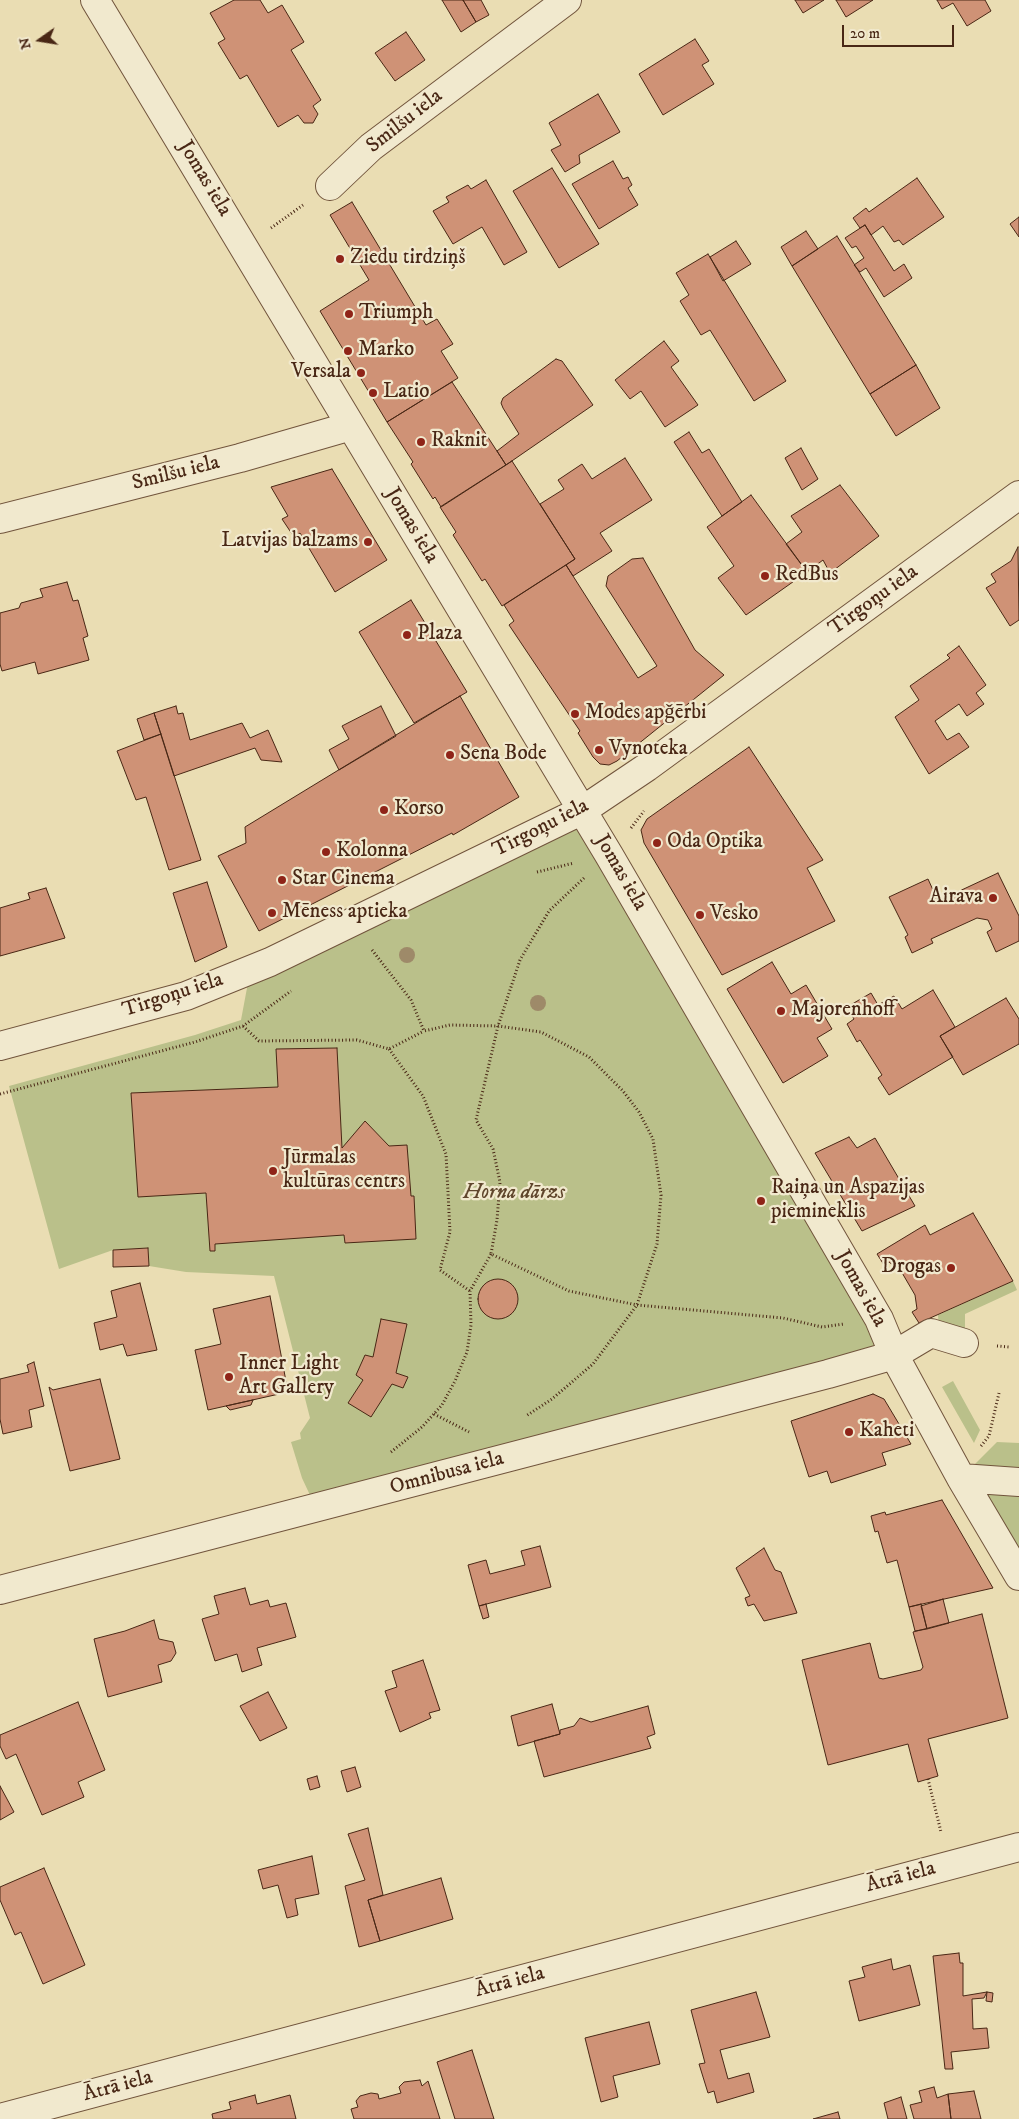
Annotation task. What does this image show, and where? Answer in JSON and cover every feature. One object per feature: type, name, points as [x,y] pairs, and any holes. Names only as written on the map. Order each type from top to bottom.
[{"type":"street","name":"Jomas iela","points":[[95,0],[609,854],[879,1319],[894,1355],[960,1476],[1019,1576]]},
{"type":"street","name":"Smilšu iela","points":[[330,186],[371,147],[567,0]]},
{"type":"street","name":"Smilšu iela","points":[[0,519],[240,458],[351,426]]},
{"type":"street","name":"Tirgoņu iela","points":[[0,1046],[186,996],[270,962],[583,810],[647,768],[1019,494]]},
{"type":"street","points":[[879,1319],[964,1343]]},
{"type":"street","name":"Omnibusa iela","points":[[0,1590],[828,1374],[894,1355],[931,1333]]},
{"type":"street","points":[[960,1476],[1019,1482]]},
{"type":"street","name":"Ātrā iela","points":[[0,2118],[1019,1847]]},
{"type":"path","points":[[246,249],[276,224],[330,186]]},
{"type":"path","points":[[383,1457],[422,1427],[442,1405],[455,1381],[466,1352],[471,1325],[470,1291],[490,1254],[497,1220],[500,1182],[493,1149],[476,1120],[498,1026],[520,960],[549,911],[609,854]]},
{"type":"path","points":[[371,948],[411,1000],[424,1031]]},
{"type":"path","points":[[243,1026],[259,1041],[357,1040],[389,1048],[424,1031],[450,1025],[498,1026],[541,1032],[589,1057],[623,1091],[640,1112],[653,1139],[661,1195],[657,1244],[637,1305],[593,1364],[552,1399],[520,1420]]},
{"type":"path","points":[[389,1048],[423,1096],[446,1154],[450,1232],[440,1270],[470,1291]]},
{"type":"path","points":[[490,1254],[569,1291],[637,1305],[783,1318],[822,1327],[879,1319]]},
{"type":"path","points":[[960,1476],[989,1436],[999,1393]]},
{"type":"path","points":[[434,1414],[472,1434]]},
{"type":"path","points":[[928,1779],[942,1834]]},
{"type":"green space","name":"Horna dārzs","points":[[583,810],[894,1355],[316,1508],[302,1478],[291,1442],[301,1439],[300,1433],[310,1418],[274,1276],[186,1272],[149,1266],[148,1248],[113,1250],[59,1269],[9,1086],[195,1035],[241,1020],[247,988],[240,974]]},
{"type":"green space","points":[[1013,1281],[1017,1290],[965,1314],[965,1337],[939,1330],[938,1315]]},
{"type":"green space","points":[[953,1381],[980,1430],[974,1443],[942,1387]]},
{"type":"green space","points":[[997,1442],[1019,1443],[1019,1576],[961,1478]]},
{"type":"building","points":[[234,0],[260,0],[268,13],[282,5],[304,42],[291,50],[321,100],[313,106],[318,114],[313,123],[304,123],[298,115],[278,127],[247,75],[240,79],[218,43],[225,39],[210,13]]},
{"type":"building","points":[[442,0],[463,0],[476,22],[461,32]]},
{"type":"building","points":[[463,0],[481,0],[489,15],[476,22]]},
{"type":"building","points":[[795,0],[824,0],[803,13]]},
{"type":"building","points":[[836,0],[873,0],[846,17]]},
{"type":"building","points":[[937,0],[985,0],[991,11],[967,26],[953,3],[942,9]]},
{"type":"building","points":[[406,32],[425,60],[395,81],[375,53]]},
{"type":"building","points":[[695,39],[709,61],[702,65],[714,84],[663,115],[639,74]]},
{"type":"building","points":[[598,94],[620,132],[579,155],[580,163],[565,172],[551,150],[561,145],[549,123]]},
{"type":"building","points":[[613,161],[623,179],[628,177],[632,185],[628,188],[638,205],[599,229],[572,184]]},
{"type":"building","points":[[552,168],[599,244],[559,268],[513,191]]},
{"type":"building","points":[[917,178],[944,217],[903,245],[899,240],[894,242],[883,226],[871,235],[865,225],[860,228],[853,218],[866,208],[869,212]]},
{"type":"building","points":[[486,180],[527,252],[504,265],[482,227],[453,244],[433,211],[449,202],[446,197],[468,185],[471,189]]},
{"type":"building","points":[[352,202],[426,325],[437,319],[453,344],[441,351],[458,378],[387,422],[320,311],[369,280],[330,215]]},
{"type":"building","points":[[1019,217],[1019,237],[1010,224]]},
{"type":"building","points":[[865,225],[894,271],[904,264],[912,278],[884,297],[866,268],[860,272],[854,265],[864,258],[856,246],[852,248],[845,238]]},
{"type":"building","points":[[806,231],[818,249],[792,266],[781,247]]},
{"type":"building","points":[[837,236],[916,365],[870,394],[792,266]]},
{"type":"building","points":[[736,241],[751,264],[723,281],[710,257]]},
{"type":"building","points":[[708,254],[786,381],[754,401],[710,330],[701,335],[680,301],[689,295],[676,273]]},
{"type":"building","points":[[664,341],[679,361],[671,367],[698,405],[665,427],[641,391],[630,399],[615,380]]},
{"type":"building","points":[[556,359],[562,361],[593,405],[506,465],[497,451],[519,434],[503,408],[501,403],[503,398]]},
{"type":"building","points":[[916,365],[940,408],[896,436],[870,394]]},
{"type":"building","points":[[452,382],[506,465],[441,507],[435,497],[433,499],[411,464],[413,462],[387,422]]},
{"type":"building","points":[[689,432],[702,453],[709,449],[742,502],[722,516],[674,442]]},
{"type":"building","points":[[801,448],[818,479],[802,490],[785,458]]},
{"type":"building","points":[[625,458],[652,500],[600,533],[612,551],[573,576],[566,565],[575,559],[540,504],[564,489],[558,480],[582,464],[592,479]]},
{"type":"building","points":[[512,461],[575,559],[502,606],[485,579],[482,581],[453,535],[456,532],[440,507]]},
{"type":"building","points":[[332,469],[387,560],[335,592],[300,533],[294,537],[282,519],[288,516],[271,487]]},
{"type":"building","points":[[840,485],[879,536],[830,573],[823,560],[807,572],[786,544],[802,532],[791,516]]},
{"type":"building","points":[[751,495],[807,572],[746,615],[718,578],[734,566],[707,527]]},
{"type":"building","points":[[1018,547],[1019,620],[1010,626],[986,588],[996,582],[991,574],[1011,561]]},
{"type":"building","points":[[643,558],[695,650],[724,675],[617,761],[609,765],[600,764],[593,757],[578,733],[580,731],[509,625],[514,621],[504,605],[566,565],[638,678],[657,666],[606,586],[608,576],[632,559]]},
{"type":"building","points":[[67,582],[73,601],[78,600],[88,636],[83,638],[89,660],[38,674],[35,662],[2,671],[0,664],[0,613],[19,608],[21,603],[43,597],[40,589]]},
{"type":"building","points":[[411,600],[467,692],[414,723],[359,632]]},
{"type":"building","points":[[959,646],[986,685],[976,693],[984,704],[967,716],[959,704],[935,721],[947,740],[959,733],[969,747],[929,774],[895,717],[919,700],[910,686],[950,658],[947,655]]},
{"type":"building","name":"Korso","points":[[460,696],[519,797],[453,835],[452,833],[259,931],[218,856],[246,843],[245,827]]},
{"type":"building","points":[[176,706],[178,714],[183,713],[190,740],[242,723],[250,738],[268,730],[282,762],[261,760],[255,748],[174,776],[154,713]]},
{"type":"building","points":[[381,706],[396,736],[339,770],[329,750],[349,739],[342,726]]},
{"type":"building","points":[[154,713],[161,734],[144,740],[137,719]]},
{"type":"building","points":[[161,734],[201,860],[169,870],[146,797],[136,800],[117,751]]},
{"type":"building","points":[[749,747],[823,860],[807,868],[835,921],[722,975],[644,843],[641,830],[647,819]]},
{"type":"building","points":[[998,873],[1019,916],[1019,941],[996,952],[987,932],[992,929],[988,920],[977,918],[931,939],[933,943],[912,953],[905,937],[908,935],[889,897],[928,879],[938,901]]},
{"type":"building","points":[[207,882],[227,947],[195,962],[173,893]]},
{"type":"building","points":[[46,888],[65,938],[0,956],[0,908],[30,899],[28,893]]},
{"type":"building","name":"Majorenhoff","points":[[772,962],[791,994],[806,985],[832,1029],[817,1038],[828,1056],[783,1083],[727,989]]},
{"type":"building","points":[[933,990],[955,1027],[940,1036],[953,1057],[889,1095],[878,1078],[882,1075],[860,1040],[857,1042],[847,1024],[854,1019],[847,1007],[871,993],[878,1005],[894,996],[902,1009]]},
{"type":"building","points":[[1006,998],[1019,1019],[1019,1044],[963,1075],[940,1036]]},
{"type":"building","name":"Jūrmalas kultūras centrs","points":[[337,1048],[342,1148],[365,1121],[389,1146],[407,1145],[411,1196],[414,1196],[416,1239],[345,1243],[344,1235],[215,1244],[215,1251],[210,1251],[206,1193],[138,1197],[131,1093],[278,1087],[276,1049]]},
{"type":"building","points":[[849,1137],[857,1148],[875,1138],[915,1206],[862,1231],[815,1153]]},
{"type":"building","name":"Drogas","points":[[973,1213],[1013,1281],[919,1323],[912,1312],[917,1309],[915,1295],[901,1271],[889,1262],[884,1265],[877,1254],[925,1225],[930,1235]]},
{"type":"building","points":[[148,1248],[149,1266],[113,1267],[113,1250]]},
{"type":"building","points":[[494,1279],[502,1279],[509,1282],[515,1288],[518,1299],[515,1310],[509,1316],[502,1319],[494,1319],[487,1316],[481,1310],[478,1303],[478,1295],[481,1288],[487,1282]]},
{"type":"building","points":[[140,1283],[157,1350],[127,1356],[123,1344],[100,1350],[94,1323],[117,1317],[111,1291]]},
{"type":"building","points":[[270,1296],[288,1392],[208,1410],[195,1350],[221,1344],[213,1309]]},
{"type":"building","points":[[381,1319],[407,1324],[396,1373],[408,1377],[403,1388],[392,1384],[371,1417],[348,1403],[363,1380],[356,1375],[365,1355],[373,1357]]},
{"type":"building","points":[[34,1362],[44,1406],[29,1410],[32,1427],[3,1434],[0,1419],[0,1379],[29,1372],[27,1365]]},
{"type":"building","points":[[100,1379],[120,1459],[70,1471],[49,1387],[53,1390]]},
{"type":"building","name":"Kaheti","points":[[873,1394],[884,1399],[911,1444],[882,1453],[886,1465],[831,1483],[827,1471],[809,1477],[791,1421]]},
{"type":"building","points":[[253,1400],[251,1405],[230,1410],[226,1406]]},
{"type":"building","points":[[942,1500],[993,1588],[909,1607],[897,1560],[887,1563],[878,1531],[875,1532],[871,1516],[885,1512],[886,1515]]},
{"type":"building","points":[[540,1546],[551,1587],[479,1606],[468,1565],[486,1560],[490,1574],[525,1565],[521,1551]]},
{"type":"building","points":[[764,1548],[775,1570],[781,1572],[797,1613],[764,1621],[754,1604],[748,1606],[745,1598],[750,1596],[736,1568]]},
{"type":"building","points":[[245,1588],[250,1605],[268,1600],[270,1607],[286,1603],[296,1637],[257,1648],[262,1665],[242,1672],[237,1654],[215,1661],[202,1619],[219,1614],[214,1596]]},
{"type":"building","points":[[943,1599],[949,1623],[927,1629],[921,1606]]},
{"type":"building","points":[[486,1604],[489,1617],[483,1619],[479,1606]]},
{"type":"building","points":[[921,1604],[927,1629],[915,1631],[909,1607]]},
{"type":"building","points":[[982,1614],[1008,1718],[928,1739],[938,1776],[918,1782],[908,1744],[828,1765],[802,1660],[870,1643],[879,1678],[883,1679],[921,1670],[923,1667],[913,1632]]},
{"type":"building","points":[[154,1620],[159,1639],[173,1642],[176,1653],[171,1661],[158,1665],[162,1682],[108,1697],[94,1639],[125,1631]]},
{"type":"building","points":[[423,1660],[440,1710],[429,1713],[431,1718],[400,1732],[385,1691],[397,1687],[392,1671]]},
{"type":"building","points":[[268,1692],[287,1728],[260,1741],[240,1706]]},
{"type":"building","points":[[78,1702],[105,1770],[78,1782],[84,1797],[42,1815],[16,1754],[6,1759],[0,1746],[0,1735]]},
{"type":"building","points":[[552,1704],[560,1734],[518,1746],[511,1716]]},
{"type":"building","points":[[648,1706],[655,1734],[647,1737],[651,1748],[544,1777],[534,1741],[560,1734],[560,1730],[574,1726],[580,1718],[591,1722]]},
{"type":"building","points":[[355,1767],[361,1787],[347,1792],[341,1771]]},
{"type":"building","points":[[317,1776],[320,1787],[310,1790],[307,1779]]},
{"type":"building","points":[[0,1786],[14,1812],[0,1820]]},
{"type":"building","points":[[368,1828],[383,1895],[368,1900],[380,1941],[359,1947],[345,1886],[365,1880],[348,1834]]},
{"type":"building","points":[[312,1856],[319,1894],[295,1899],[298,1915],[287,1918],[278,1885],[263,1889],[258,1870]]},
{"type":"building","points":[[44,1868],[85,1965],[43,1984],[21,1932],[15,1935],[0,1900],[0,1887]]},
{"type":"building","points":[[441,1878],[453,1919],[380,1941],[368,1900]]},
{"type":"building","points":[[959,1953],[960,1963],[963,1963],[963,1996],[987,1992],[984,1998],[972,1999],[973,2029],[987,2028],[989,2048],[951,2052],[953,2069],[945,2069],[933,1956]]},
{"type":"building","points":[[891,1959],[893,1970],[910,1965],[920,2005],[859,2021],[849,1981],[865,1977],[862,1967]]},
{"type":"building","points":[[756,1992],[770,2037],[720,2050],[728,2079],[749,2073],[754,2092],[717,2103],[714,2091],[708,2093],[699,2064],[705,2063],[691,2010]]},
{"type":"building","points":[[987,1992],[993,1993],[992,2002],[986,2001]]},
{"type":"building","points":[[649,2022],[660,2064],[613,2076],[618,2097],[601,2102],[585,2038]]},
{"type":"building","points":[[472,2050],[494,2119],[455,2119],[437,2062]]},
{"type":"building","points":[[420,2080],[422,2086],[428,2081],[440,2119],[354,2119],[351,2109],[358,2107],[356,2101],[360,2096],[371,2093],[378,2094],[379,2099],[401,2093],[399,2087],[404,2082]]},
{"type":"building","points":[[934,2087],[937,2098],[948,2094],[951,2119],[914,2119],[910,2105],[922,2102],[919,2091]]},
{"type":"building","points":[[974,2091],[981,2119],[951,2119],[948,2094]]},
{"type":"building","points":[[255,2095],[257,2104],[290,2095],[296,2119],[213,2119],[212,2114],[231,2109],[229,2102]]},
{"type":"building","points":[[901,2097],[907,2119],[888,2119],[884,2103]]},
{"type":"building","points":[[838,2112],[840,2119],[813,2119]]},
{"type":"place","name":"Ziedu tirdziņš","points":[[340,259]]},
{"type":"place","name":"Triumph","points":[[349,314]]},
{"type":"place","name":"Marko","points":[[348,351]]},
{"type":"place","name":"Versala","points":[[361,373]]},
{"type":"place","name":"Latio","points":[[373,393]]},
{"type":"place","name":"Raknit","points":[[421,442]]},
{"type":"place","name":"Latvijas balzams","points":[[368,542]]},
{"type":"place","name":"RedBus","points":[[765,576]]},
{"type":"place","name":"Plaza","points":[[407,635]]},
{"type":"place","name":"Modes apǧērbi","points":[[575,714]]},
{"type":"place","name":"Vynoteka","points":[[599,750]]},
{"type":"place","name":"Sena Bode","points":[[450,755]]},
{"type":"place","name":"Korso","points":[[384,810]]},
{"type":"place","name":"Oda Optika","points":[[657,843]]},
{"type":"place","name":"Kolonna","points":[[326,852]]},
{"type":"place","name":"Star Cinema","points":[[282,880]]},
{"type":"place","name":"Airava","points":[[993,898]]},
{"type":"place","name":"Mēness aptieka","points":[[272,913]]},
{"type":"place","name":"Vesko","points":[[700,915]]},
{"type":"place","name":"Majorenhoff","points":[[781,1011]]},
{"type":"place","name":"Jūrmalas kultūras centrs","points":[[273,1171]]},
{"type":"place","name":"Raiņa un Aspazijas piemineklis","points":[[761,1201]]},
{"type":"place","name":"Drogas","points":[[951,1268]]},
{"type":"place","name":"Inner Light Art Gallery","points":[[229,1377]]},
{"type":"place","name":"Kaheti","points":[[849,1432]]}]
